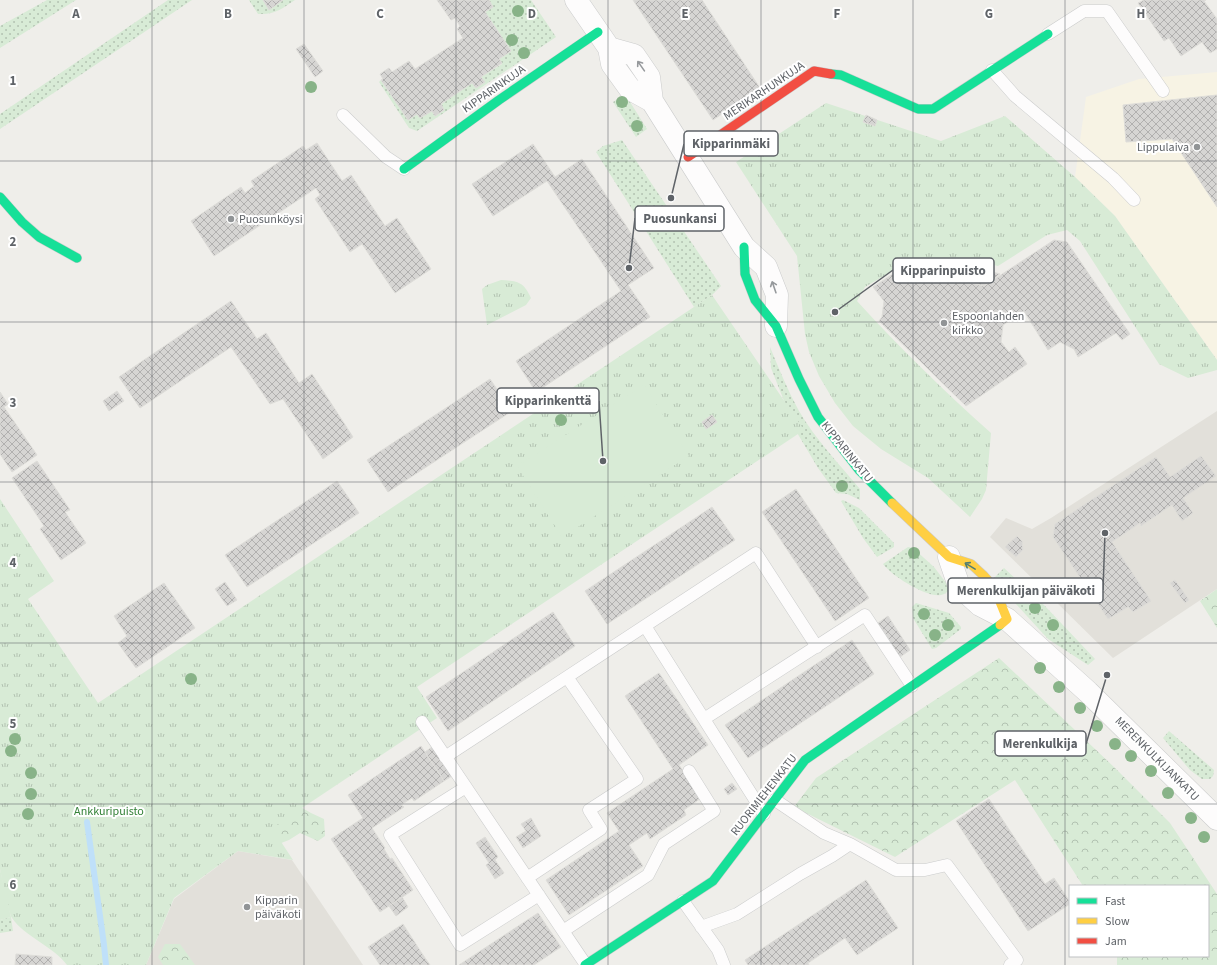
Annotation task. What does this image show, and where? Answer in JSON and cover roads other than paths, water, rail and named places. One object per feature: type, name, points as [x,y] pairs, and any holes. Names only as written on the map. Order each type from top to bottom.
[{"type":"street","points":[[576,0],[604,40]]},
{"type":"street","name":"MERIKARHUNKUJA","points":[[688,157],[814,71],[841,75],[918,109],[933,109],[1048,34]]},
{"type":"street","name":"KIPPARINKATU","points":[[604,40],[634,55],[649,77],[652,101],[744,247],[766,268],[777,295],[776,326],[799,379],[818,417],[859,470],[949,557],[959,586],[980,605],[1007,619]]},
{"type":"street","name":"KIPPARINKUJA","points":[[404,168],[499,100],[604,40]]},
{"type":"street","points":[[0,197],[22,222],[39,237],[77,258]]},
{"type":"street","name":"RUORIMIEHENKATU","points":[[585,965],[713,881],[805,760],[985,636],[1007,619]]},
{"type":"street","name":"MERENKULKIJANKATU","points":[[1007,619],[1088,692],[1217,819]]},
{"type":"lane","points":[[1048,34],[1084,12],[1107,12],[1163,91]]},
{"type":"lane","points":[[992,70],[1015,96],[1113,178],[1134,200]]},
{"type":"lane","points":[[343,115],[386,157],[404,168]]},
{"type":"lane","points":[[445,757],[756,553],[817,647]]},
{"type":"lane","points":[[704,719],[865,615],[912,686]]},
{"type":"lane","points":[[645,626],[764,814]]},
{"type":"lane","points":[[527,878],[601,829],[589,810],[637,779],[567,677]]},
{"type":"lane","points":[[422,722],[585,965]]},
{"type":"lane","points":[[563,931],[648,875],[664,844],[714,811],[689,771]]},
{"type":"lane","points":[[466,787],[390,835],[460,945],[539,895]]},
{"type":"lane","points":[[774,800],[824,833],[850,844],[896,870],[925,870],[947,865],[1017,960],[1010,965]]},
{"type":"lane","points":[[701,926],[737,914],[850,844]]},
{"type":"lane","points":[[683,901],[718,950],[724,965]]},
{"type":"waterway","points":[[87,822],[106,965]]},
{"type":"place","name":"Lippulaiva","points":[[1197,147]]},
{"type":"place","name":"Kipparinmäki","points":[[671,198]]},
{"type":"place","name":"Puosunköysi","points":[[231,219]]},
{"type":"place","name":"Puosunkansi","points":[[629,268]]},
{"type":"place","name":"Kipparinpuisto","points":[[835,312]]},
{"type":"place","name":"Espoonlahden kirkko","points":[[944,323]]},
{"type":"place","name":"Kipparinkenttä","points":[[603,461]]},
{"type":"place","name":"Merenkulkijan päiväkoti","points":[[1105,533]]},
{"type":"place","name":"Merenkulkija","points":[[1107,675]]},
{"type":"place","name":"Kipparin päiväkoti","points":[[247,907]]},
{"type":"park label","name":"Ankkuripuisto","points":[[109,811]]}]
